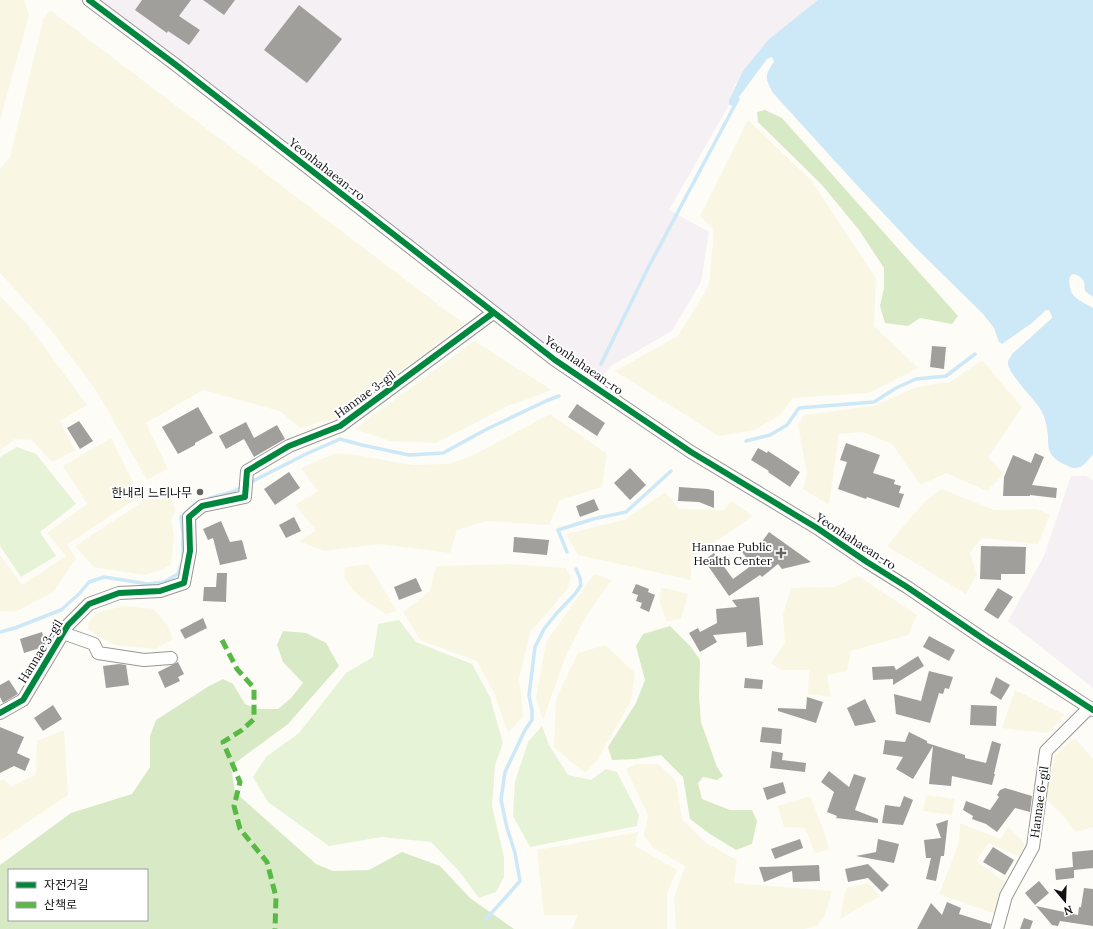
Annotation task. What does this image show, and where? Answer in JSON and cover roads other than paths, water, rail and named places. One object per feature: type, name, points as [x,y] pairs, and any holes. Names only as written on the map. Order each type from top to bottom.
[{"type":"street","name":"Yeonhahaean-ro","points":[[89,0],[176,65],[555,360],[691,452],[817,528],[1091,709]]},
{"type":"street","name":"Hannae 3-gil","points":[[0,713],[23,700],[68,625],[89,604],[119,593],[160,591],[184,583],[190,551],[189,517],[202,506],[245,497],[247,471],[289,446],[340,426],[493,313]]},
{"type":"street","points":[[63,633],[94,644],[98,653],[144,660],[171,658]]},
{"type":"street","name":"Hannae 6-gil","points":[[998,929],[1006,896],[1033,847],[1046,751],[1091,709]]},
{"type":"water","points":[[818,0],[1093,0],[1093,297],[1085,291],[1083,280],[1076,274],[1071,276],[1069,284],[1074,296],[1093,308],[1093,454],[1078,468],[1071,467],[1060,462],[1052,456],[1049,448],[1047,428],[1043,414],[1011,372],[1008,361],[1012,354],[1052,318],[1049,310],[1046,310],[1032,323],[1002,344],[999,342],[994,328],[983,314],[915,247],[773,93],[767,80],[767,74],[774,61],[772,57],[767,59],[733,105],[729,105],[729,100],[743,71],[769,39]]},
{"type":"waterway","points":[[601,364],[647,270],[738,99]]},
{"type":"waterway","points":[[746,441],[770,435],[787,425],[799,408],[874,402],[896,388],[916,379],[946,376],[975,354]]},
{"type":"waterway","points":[[249,483],[306,454],[340,439],[409,455],[443,453],[487,429],[559,396]]},
{"type":"waterway","points":[[567,552],[558,530],[593,519],[626,512],[671,471]]},
{"type":"waterway","points":[[210,498],[232,492],[244,486]]},
{"type":"waterway","points":[[0,632],[15,628],[61,610],[79,594],[89,582],[104,577],[148,584],[164,582],[178,574],[183,559],[183,533],[181,517],[196,503],[200,502]]},
{"type":"waterway","points":[[486,919],[520,881],[515,853],[507,828],[501,800],[505,772],[525,730],[532,720],[529,695],[535,647],[544,629],[575,594],[581,585],[576,569]]},
{"type":"place","name":"한내리 느티나무","points":[[200,492]]},
{"type":"place","name":"Hannae Public Health Center","points":[[781,553]]}]
